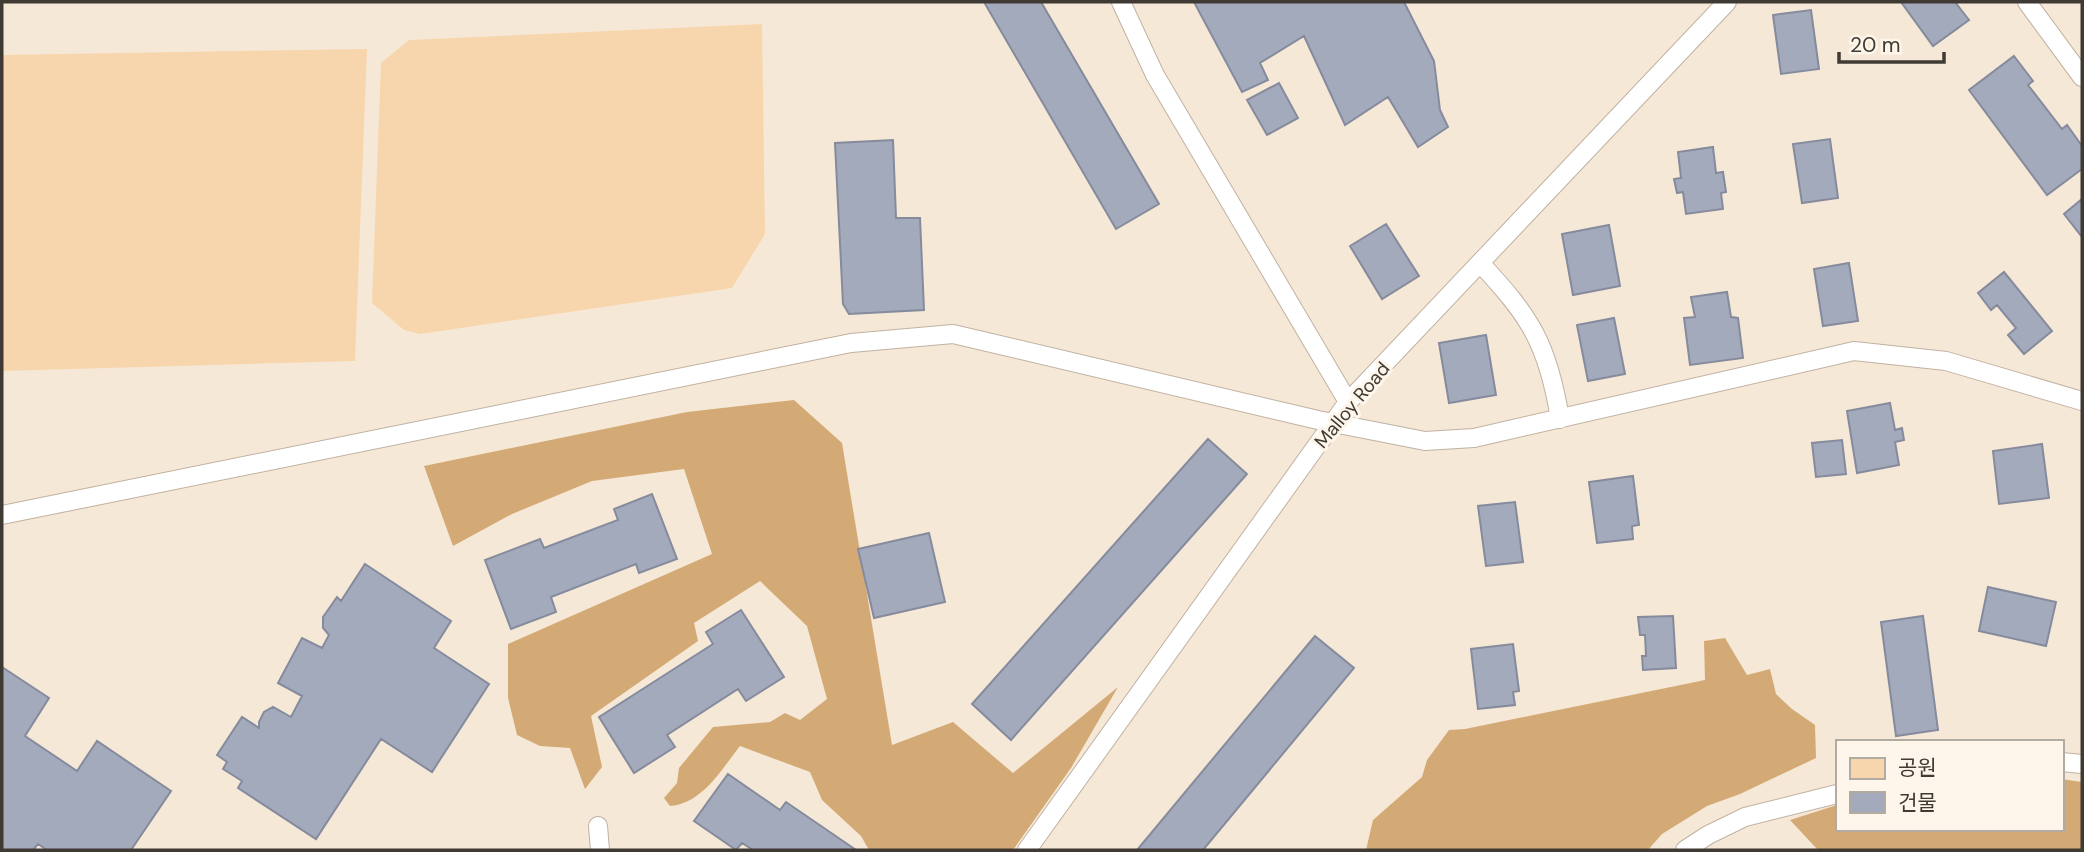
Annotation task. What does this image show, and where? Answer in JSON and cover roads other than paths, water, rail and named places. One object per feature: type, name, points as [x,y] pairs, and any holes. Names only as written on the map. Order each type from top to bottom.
[{"type":"lane","points":[[1121,2],[1155,75],[1348,402]]},
{"type":"lane","name":"Malloy Road","points":[[1027,850],[1348,402],[1727,2]]},
{"type":"lane","points":[[2027,2],[2082,77]]},
{"type":"lane","points":[[1480,263],[1526,317],[1541,344],[1560,419]]},
{"type":"lane","points":[[2,515],[851,343],[953,334],[1334,423],[1425,441],[1474,438],[1854,351],[1947,360],[2082,401]]},
{"type":"lane","points":[[2063,762],[2082,764]]},
{"type":"lane","points":[[1685,850],[1745,817],[1836,794]]},
{"type":"lane","points":[[598,826],[600,850]]}]
